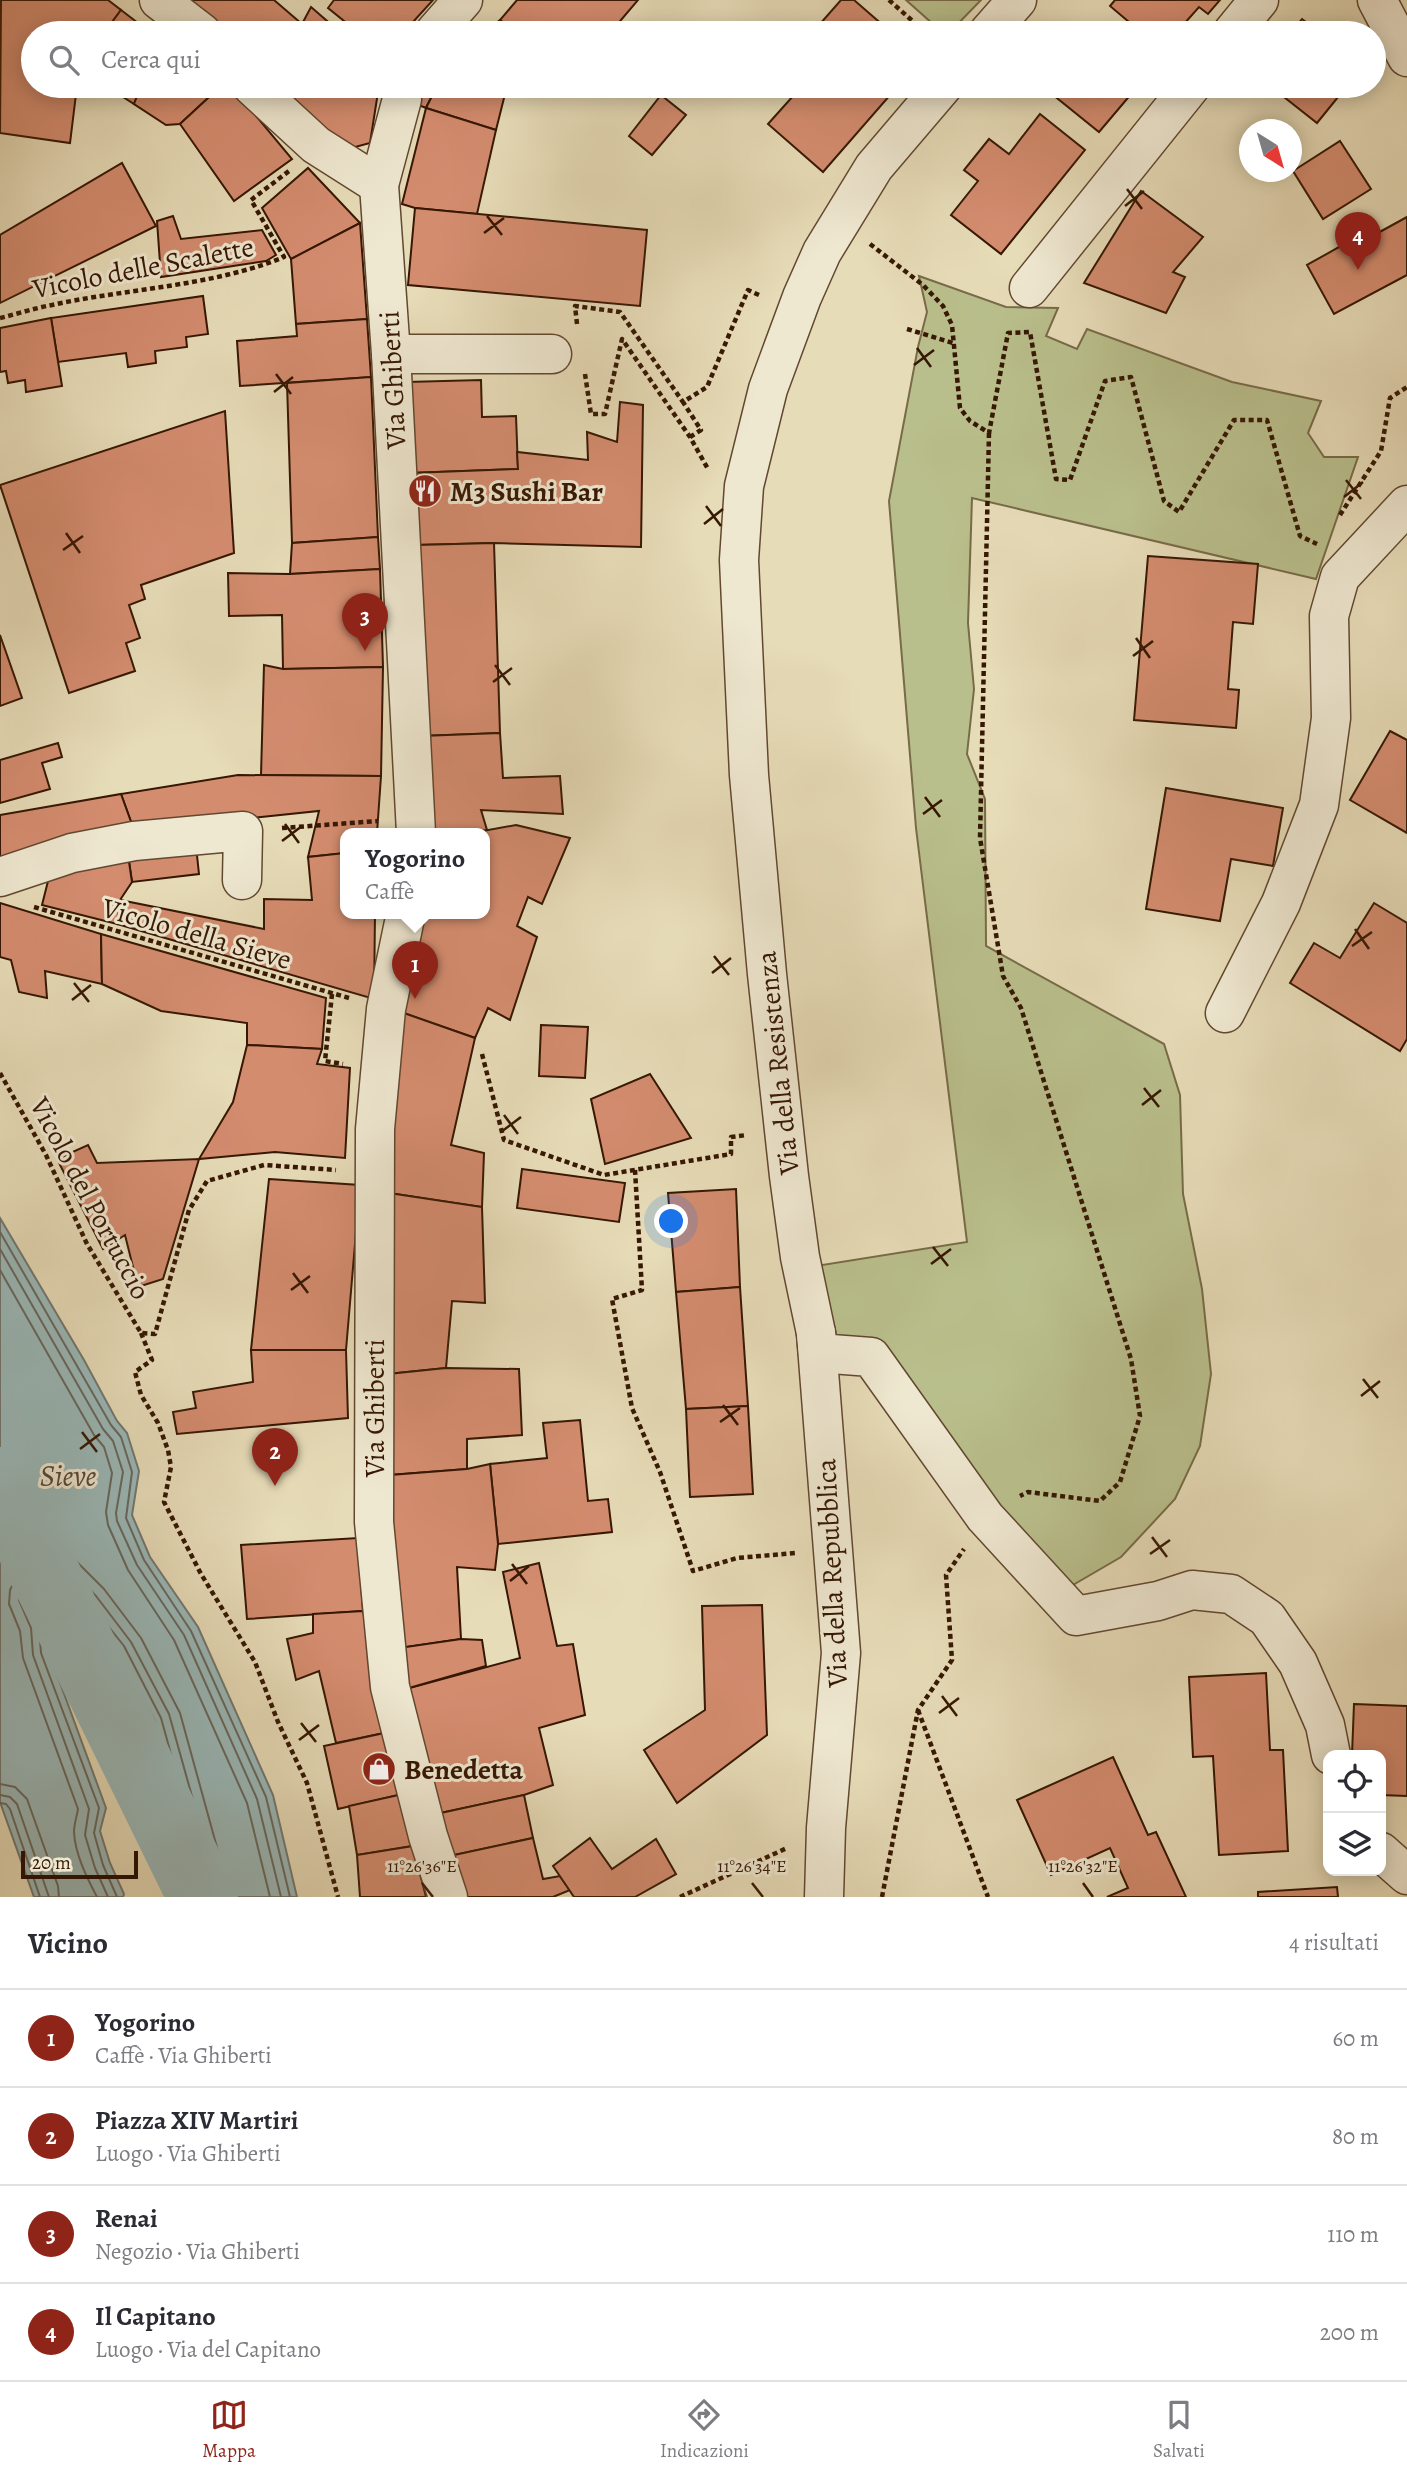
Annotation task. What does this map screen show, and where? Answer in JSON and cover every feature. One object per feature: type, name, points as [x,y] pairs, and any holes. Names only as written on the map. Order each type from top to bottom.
[{"type":"street","points":[[132,0],[156,21]]},
{"type":"street","points":[[159,0],[186,21]]},
{"type":"street","points":[[445,21],[463,0]]},
{"type":"street","points":[[999,21],[1017,0]]},
{"type":"street","points":[[1242,21],[1259,0]]},
{"type":"street","points":[[1377,0],[1407,57]]},
{"type":"street","points":[[265,98],[316,145],[379,185]]},
{"type":"street","name":"Via della Resistenza","points":[[933,98],[874,167],[822,252],[802,296],[768,389],[744,486],[738,560],[751,788],[767,974],[789,1176],[800,1257],[818,1353],[871,1357],[985,1517],[1076,1616],[1158,1601],[1192,1590],[1231,1594],[1267,1618],[1298,1663],[1325,1725],[1330,1750]]},
{"type":"street","points":[[1029,288],[1181,98]]},
{"type":"street","name":"Via Ghiberti","points":[[402,99],[379,185],[391,354],[415,825]]},
{"type":"street","points":[[391,354],[552,354]]},
{"type":"street","points":[[1225,1013],[1281,903],[1320,806],[1331,718],[1329,616],[1340,577],[1407,505]]},
{"type":"street","points":[[11,890],[72,853],[134,841],[243,831],[242,880]]},
{"type":"street","name":"Via Ghiberti","points":[[405,919],[386,1009],[375,1129],[374,1522],[390,1687],[428,1836],[448,1897]]},
{"type":"street","name":"Via della Repubblica","points":[[816,1332],[841,1653],[826,1828],[824,1897]]},
{"type":"street","points":[[1386,1856],[1407,1875]]},
{"type":"path","points":[[890,0],[913,21]]},
{"type":"path","name":"Vicolo delle Scalette","points":[[0,318],[53,304],[192,283],[285,257],[251,200],[295,166]]},
{"type":"path","points":[[865,241],[923,285],[943,306],[952,325],[960,408],[970,421],[989,433]]},
{"type":"path","points":[[683,402],[707,387],[748,290],[762,296]]},
{"type":"path","points":[[575,306],[620,312],[701,430],[690,438]]},
{"type":"path","points":[[907,329],[953,343]]},
{"type":"path","points":[[882,1897],[918,1710],[952,1660],[946,1575],[985,1517],[1028,1492],[1100,1501],[1119,1482],[1140,1416],[1131,1359],[1115,1307],[1021,1008],[1003,976],[980,838],[989,433],[1008,333],[1030,331],[1056,479],[1070,480],[1105,381],[1131,377],[1164,501],[1180,512],[1234,420],[1266,420],[1300,536],[1321,546]]},
{"type":"path","points":[[606,414],[622,339],[690,438],[713,479]]},
{"type":"path","points":[[1334,525],[1381,451],[1390,398],[1407,387]]},
{"type":"path","points":[[243,831],[415,825]]},
{"type":"path","name":"Vicolo della Sieve","points":[[11,890],[386,1009]]},
{"type":"path","points":[[332,993],[325,1061],[341,1064]]},
{"type":"path","points":[[482,1054],[505,1140],[604,1175],[731,1154],[731,1138],[749,1135]]},
{"type":"path","name":"Vicolo del Portuccio","points":[[0,1073],[46,1155],[87,1244],[141,1333],[155,1334],[189,1210],[207,1181],[264,1165],[375,1174]]},
{"type":"path","points":[[635,1170],[642,1290],[612,1299],[632,1408],[660,1472],[693,1571],[737,1558],[833,1550]]},
{"type":"path","points":[[141,1333],[152,1360],[135,1372],[141,1395],[158,1423],[171,1467],[164,1502],[201,1574],[255,1662],[278,1722],[307,1783],[338,1897]]},
{"type":"path","points":[[918,1710],[988,1897]]},
{"type":"path","points":[[680,1897],[788,1848]]},
{"type":"green space","points":[[906,0],[981,0],[961,21],[930,21]]},
{"type":"green space","points":[[919,276],[1006,307],[1058,308],[1046,336],[1077,349],[1087,329],[1232,382],[1321,401],[1308,433],[1324,457],[1358,457],[1316,579],[972,498],[968,623],[974,689],[967,754],[985,799],[986,946],[1164,1044],[1180,1095],[1183,1194],[1202,1289],[1211,1374],[1200,1446],[1175,1499],[1121,1557],[1066,1589],[985,1499],[891,1367],[816,1343],[797,1269],[967,1242],[916,828],[889,501],[927,312]]},
{"type":"water","name":"Sieve","points":[[0,1218],[117,1421],[127,1433],[139,1471],[132,1515],[150,1557],[198,1627],[273,1795],[297,1897],[195,1897],[199,1879],[155,1721],[118,1651],[84,1607],[49,1572],[35,1599],[46,1625],[48,1650],[106,1808],[100,1831],[124,1894],[123,1897],[34,1897],[0,1802]]},
{"type":"building","points":[[1,0],[108,0],[121,10],[113,21],[21,21],[21,98],[76,98],[70,143],[0,133]]},
{"type":"building","points":[[179,0],[274,0],[298,21],[203,21]]},
{"type":"building","points":[[334,0],[433,0],[414,21],[344,21],[328,8]]},
{"type":"building","points":[[517,0],[638,0],[620,21],[500,20]]},
{"type":"building","points":[[841,0],[854,0],[878,21],[823,21]]},
{"type":"building","points":[[1115,0],[1220,0],[1208,14],[1199,7],[1187,21],[1128,21],[1110,6]]},
{"type":"building","points":[[311,7],[327,21],[304,21]]},
{"type":"building","points":[[121,10],[135,21],[113,21]]},
{"type":"building","points":[[125,98],[136,98],[134,104]]},
{"type":"building","points":[[136,98],[208,98],[180,124],[166,125],[134,104]]},
{"type":"building","points":[[208,98],[241,98],[292,159],[234,201],[180,124]]},
{"type":"building","points":[[289,98],[377,98],[370,143],[348,149]]},
{"type":"building","points":[[401,98],[431,98],[426,108]]},
{"type":"building","points":[[431,98],[504,98],[496,130],[426,108]]},
{"type":"building","points":[[659,98],[665,98],[686,115],[652,155],[629,136]]},
{"type":"building","points":[[791,98],[888,98],[823,172],[768,124]]},
{"type":"building","points":[[1057,98],[1128,98],[1099,132]]},
{"type":"building","points":[[1285,98],[1337,98],[1317,123]]},
{"type":"building","points":[[426,108],[496,130],[477,214],[415,208],[402,204]]},
{"type":"building","points":[[1040,114],[1085,150],[1001,254],[951,215],[978,181],[964,170],[989,139],[1009,154]]},
{"type":"building","points":[[1340,141],[1371,189],[1323,219],[1300,182],[1302,182],[1302,165]]},
{"type":"building","points":[[122,163],[156,226],[0,303],[0,235]]},
{"type":"building","points":[[308,168],[360,223],[291,259],[262,208]]},
{"type":"building","points":[[1141,191],[1203,237],[1173,272],[1185,277],[1166,313],[1084,283]]},
{"type":"building","points":[[415,208],[647,230],[640,306],[408,285]]},
{"type":"building","points":[[173,216],[181,239],[262,230],[276,255],[266,261],[161,277],[157,221]]},
{"type":"building","points":[[1407,217],[1407,275],[1334,314],[1307,265],[1373,228],[1376,234]]},
{"type":"building","points":[[360,223],[367,319],[296,324],[291,259]]},
{"type":"building","points":[[203,296],[208,334],[186,337],[187,347],[155,351],[156,363],[128,367],[126,353],[58,362],[51,318]]},
{"type":"building","points":[[51,318],[62,386],[26,392],[25,380],[8,383],[6,371],[0,372],[0,328]]},
{"type":"building","points":[[367,319],[371,377],[240,386],[237,341],[297,336],[296,324]]},
{"type":"building","points":[[371,377],[378,537],[292,543],[287,383]]},
{"type":"building","points":[[481,380],[482,417],[516,416],[518,469],[410,473],[407,382]]},
{"type":"building","points":[[620,402],[643,405],[641,547],[494,543],[416,545],[410,473],[518,469],[517,452],[588,460],[587,432],[617,442]]},
{"type":"building","points":[[225,411],[234,553],[141,585],[145,599],[129,605],[140,638],[126,643],[135,671],[69,693],[0,485]]},
{"type":"building","points":[[378,537],[380,569],[290,574],[292,543]]},
{"type":"building","points":[[494,543],[500,733],[421,736],[416,545]]},
{"type":"building","points":[[1148,556],[1258,564],[1253,624],[1233,622],[1228,689],[1239,690],[1236,728],[1134,720]]},
{"type":"building","points":[[380,569],[383,667],[283,669],[282,615],[229,616],[228,573],[290,574]]},
{"type":"building","points":[[0,635],[22,698],[0,706]]},
{"type":"building","points":[[264,665],[283,669],[383,667],[381,776],[261,775]]},
{"type":"building","points":[[1390,731],[1407,740],[1407,833],[1350,800]]},
{"type":"building","points":[[500,733],[503,778],[560,776],[563,814],[481,810],[486,828],[426,828],[421,736]]},
{"type":"building","points":[[58,743],[62,757],[42,763],[50,789],[0,803],[0,760]]},
{"type":"building","points":[[238,775],[381,776],[377,828],[340,828],[340,854],[308,857],[319,811],[134,830],[121,794]]},
{"type":"building","points":[[1166,788],[1283,808],[1273,866],[1231,859],[1220,921],[1146,909]]},
{"type":"building","points":[[121,794],[134,830],[0,866],[0,815]]},
{"type":"building","points":[[516,825],[570,838],[542,904],[528,897],[517,926],[537,937],[510,1020],[488,1008],[475,1038],[398,1011],[423,919],[490,919],[490,830]]},
{"type":"building","points":[[196,846],[199,874],[132,882],[128,855]]},
{"type":"building","points":[[340,854],[340,919],[375,919],[374,999],[117,924],[120,900],[264,929],[264,899],[312,900],[308,857]]},
{"type":"building","points":[[128,855],[132,882],[120,900],[117,924],[42,905],[51,869]]},
{"type":"building","points":[[0,903],[101,934],[102,984],[45,971],[47,998],[19,992],[11,960],[0,957]]},
{"type":"building","points":[[1374,903],[1407,923],[1407,1039],[1400,1051],[1290,983],[1314,943],[1340,958]]},
{"type":"building","points":[[101,934],[326,998],[322,1049],[247,1045],[247,1023],[161,1011],[102,984]]},
{"type":"building","points":[[398,1011],[475,1038],[451,1145],[484,1153],[482,1207],[389,1193]]},
{"type":"building","points":[[541,1025],[588,1027],[585,1078],[539,1076]]},
{"type":"building","points":[[247,1045],[322,1049],[317,1064],[350,1068],[345,1158],[275,1152],[199,1159],[233,1102]]},
{"type":"building","points":[[650,1074],[691,1138],[605,1164],[591,1099]]},
{"type":"building","points":[[88,1145],[97,1163],[199,1159],[163,1279],[138,1287],[125,1235],[103,1249],[57,1159]]},
{"type":"building","points":[[522,1169],[625,1183],[619,1222],[517,1208]]},
{"type":"building","points":[[269,1179],[360,1185],[346,1350],[251,1350]]},
{"type":"building","points":[[736,1189],[740,1287],[676,1292],[668,1193]]},
{"type":"building","points":[[389,1193],[482,1207],[485,1303],[452,1301],[446,1368],[388,1374]]},
{"type":"building","points":[[740,1287],[748,1406],[686,1409],[676,1292]]},
{"type":"building","points":[[251,1350],[346,1350],[348,1418],[177,1434],[173,1412],[196,1408],[193,1392],[253,1382]]},
{"type":"building","points":[[446,1368],[519,1369],[522,1435],[467,1439],[467,1469],[390,1475],[388,1374]]},
{"type":"building","points":[[748,1406],[753,1494],[690,1497],[686,1409]]},
{"type":"building","points":[[580,1420],[588,1501],[608,1499],[612,1532],[498,1544],[490,1464],[547,1458],[543,1423]]},
{"type":"building","points":[[490,1464],[498,1544],[495,1570],[457,1567],[461,1639],[399,1648],[390,1475],[467,1469]]},
{"type":"building","points":[[358,1538],[363,1611],[247,1619],[241,1545]]},
{"type":"building","points":[[539,1563],[557,1646],[573,1644],[585,1715],[539,1728],[553,1785],[524,1795],[436,1814],[402,1690],[520,1658],[503,1572]]},
{"type":"building","points":[[762,1605],[767,1735],[677,1803],[644,1750],[705,1710],[702,1606]]},
{"type":"building","points":[[363,1611],[389,1732],[336,1743],[319,1671],[296,1680],[287,1639],[313,1633],[313,1614]]},
{"type":"building","points":[[461,1639],[482,1640],[486,1666],[402,1690],[399,1648]]},
{"type":"building","points":[[1266,1673],[1270,1750],[1283,1750],[1288,1851],[1219,1855],[1213,1756],[1193,1757],[1189,1677]]},
{"type":"building","points":[[1354,1704],[1407,1706],[1407,1796],[1386,1795],[1386,1750],[1352,1750]]},
{"type":"building","points":[[389,1732],[403,1794],[338,1809],[324,1746]]},
{"type":"building","points":[[1113,1757],[1148,1835],[1156,1832],[1186,1897],[1107,1897],[1128,1888],[1110,1848],[1051,1875],[1017,1800]]},
{"type":"building","points":[[403,1794],[413,1846],[357,1855],[349,1806]]},
{"type":"building","points":[[524,1795],[533,1838],[445,1857],[436,1814]]},
{"type":"building","points":[[533,1838],[543,1879],[560,1876],[570,1890],[553,1897],[465,1897],[445,1857]]},
{"type":"building","points":[[590,1838],[612,1869],[656,1839],[676,1874],[635,1897],[574,1897],[553,1866]]},
{"type":"building","points":[[413,1846],[426,1897],[360,1897],[357,1855]]},
{"type":"building","points":[[1337,1887],[1338,1897],[1258,1897],[1258,1892]]},
{"type":"waterway","name":"Sieve","points":[[0,1482],[203,1897]]},
{"type":"place","name":"Il Capitano","points":[[1358,270]]},
{"type":"place","name":"M3 Sushi Bar","points":[[425,491]]},
{"type":"place","name":"Renai","points":[[365,651]]},
{"type":"place","name":"Yogorino","points":[[415,999]]},
{"type":"place","name":"Piazza XIV Martiri","points":[[275,1486]]},
{"type":"place","name":"Benedetta","points":[[379,1769]]}]
